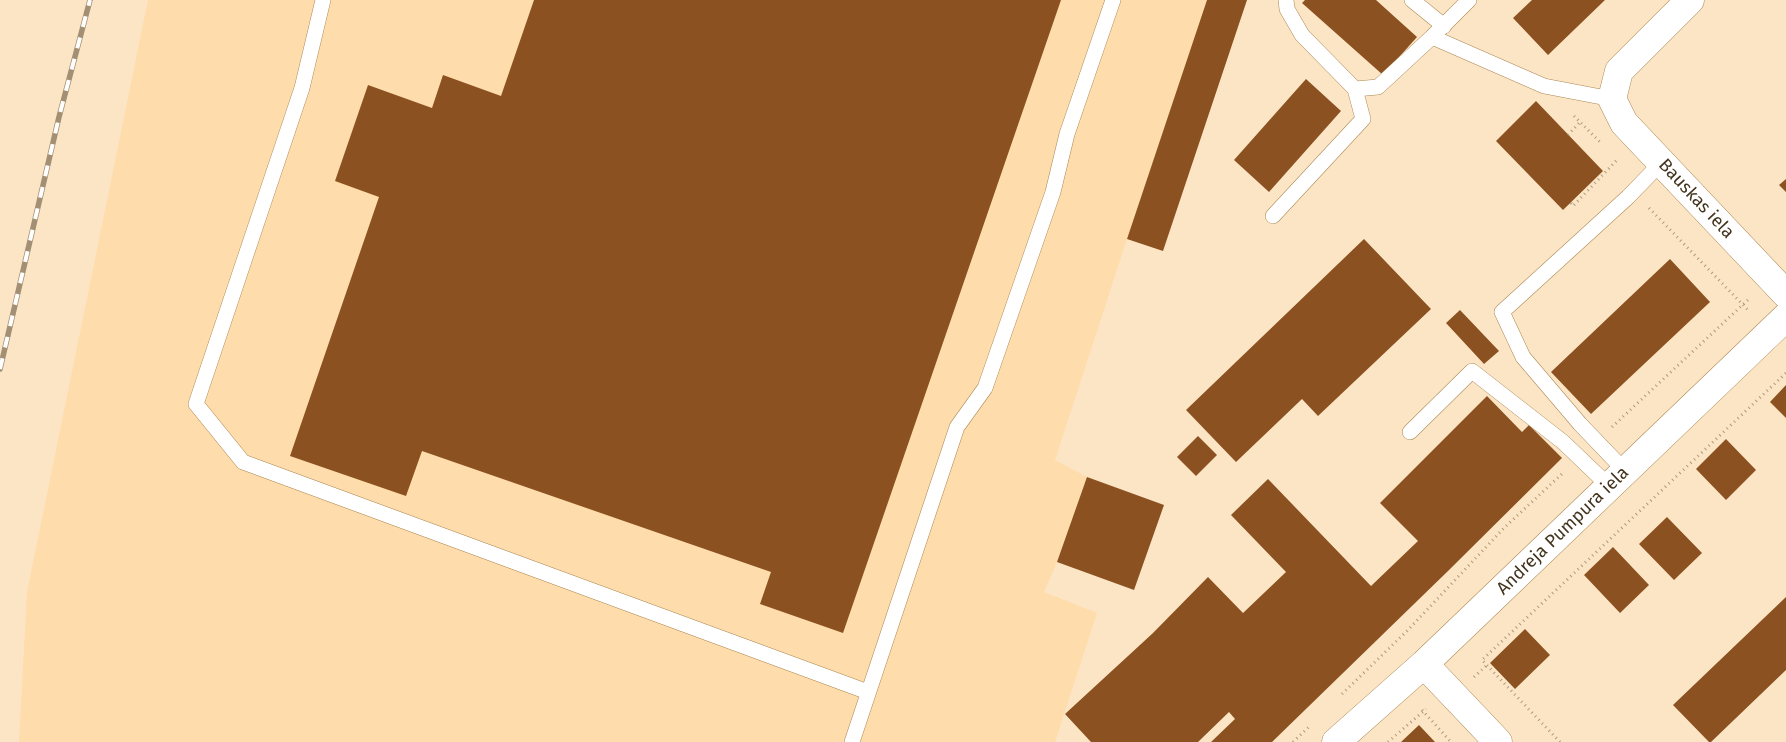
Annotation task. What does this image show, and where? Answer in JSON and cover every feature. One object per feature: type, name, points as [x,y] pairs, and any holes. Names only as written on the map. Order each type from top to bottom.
[{"type":"street","points":[[1612,99],[1619,71],[1690,0]]},
{"type":"street","name":"Bauskas iela","points":[[1612,99],[1624,123],[1778,287]]},
{"type":"street","name":"Andreja Pumpura iela","points":[[1336,742],[1424,664],[1778,324]]},
{"type":"street","points":[[1424,664],[1498,742]]},
{"type":"lane","points":[[323,0],[302,88],[196,404],[243,462],[868,692]]},
{"type":"lane","points":[[852,742],[957,427],[985,388],[1053,192],[1067,134],[1113,0]]},
{"type":"lane","points":[[1273,216],[1363,119],[1355,89],[1302,35],[1288,9],[1286,0]]},
{"type":"lane","points":[[1412,0],[1444,26]]},
{"type":"lane","points":[[1355,89],[1378,87],[1444,26],[1469,0]]},
{"type":"lane","points":[[1432,37],[1544,86],[1612,99]]},
{"type":"lane","points":[[1617,479],[1596,442],[1523,358],[1502,312],[1636,189],[1661,163]]},
{"type":"lane","points":[[1410,432],[1472,370],[1580,457],[1617,479]]},
{"type":"path","points":[[1544,86],[1605,147]]},
{"type":"path","points":[[1568,135],[1580,122]]},
{"type":"path","points":[[1611,154],[1626,169],[1642,201],[1742,304],[1778,324]]},
{"type":"path","points":[[1570,203],[1573,206],[1617,160]]},
{"type":"path","points":[[1596,442],[1742,304],[1778,287]]},
{"type":"path","points":[[1560,742],[1482,660],[1786,373]]},
{"type":"path","points":[[1340,696],[1408,630],[1504,528],[1580,457]]},
{"type":"path","points":[[1388,742],[1422,710],[1452,742]]},
{"type":"path","points":[[1293,742],[1313,722]]},
{"type":"shaded area","points":[[148,0],[1207,0],[1055,460],[1087,477],[1057,562],[1044,592],[1097,613],[1055,742],[19,742],[27,592]]},
{"type":"building","points":[[534,0],[1061,0],[843,633],[760,604],[771,572],[422,451],[406,496],[290,456],[379,197],[335,181],[368,85],[432,108],[443,75],[501,96]]},
{"type":"building","points":[[1207,0],[1247,0],[1163,251],[1127,239]]},
{"type":"building","points":[[1305,0],[1376,0],[1417,37],[1383,75],[1302,3]]},
{"type":"building","points":[[1532,0],[1605,0],[1548,55],[1513,18]]},
{"type":"building","points":[[1306,79],[1341,111],[1269,192],[1234,160]]},
{"type":"building","points":[[1536,101],[1603,171],[1563,210],[1496,141]]},
{"type":"building","points":[[1786,179],[1786,192],[1779,185]]},
{"type":"building","points":[[1364,239],[1431,309],[1318,416],[1302,399],[1236,462],[1186,410]]},
{"type":"building","points":[[1670,259],[1710,302],[1591,414],[1551,372]]},
{"type":"building","points":[[1460,310],[1499,351],[1484,364],[1446,323]]},
{"type":"building","points":[[1786,385],[1786,418],[1770,402]]},
{"type":"building","points":[[1487,396],[1522,432],[1529,425],[1562,458],[1272,742],[1211,742],[1235,719],[1229,712],[1198,742],[1091,742],[1065,714],[1153,633],[1208,577],[1243,613],[1286,572],[1231,515],[1268,479],[1371,586],[1418,541],[1380,503]]},
{"type":"building","points":[[1198,436],[1217,455],[1196,476],[1177,457]]},
{"type":"building","points":[[1726,439],[1756,470],[1726,500],[1696,469]]},
{"type":"building","points":[[1087,477],[1164,505],[1134,590],[1057,562]]},
{"type":"building","points":[[1667,517],[1702,553],[1674,580],[1639,544]]},
{"type":"building","points":[[1613,547],[1649,585],[1620,613],[1584,575]]},
{"type":"building","points":[[1786,597],[1786,670],[1709,742],[1673,705]]},
{"type":"building","points":[[1525,629],[1550,655],[1515,689],[1490,663]]},
{"type":"building","points":[[1419,725],[1435,742],[1401,742]]},
{"type":"railway","points":[[0,369],[59,117],[90,0]]}]
